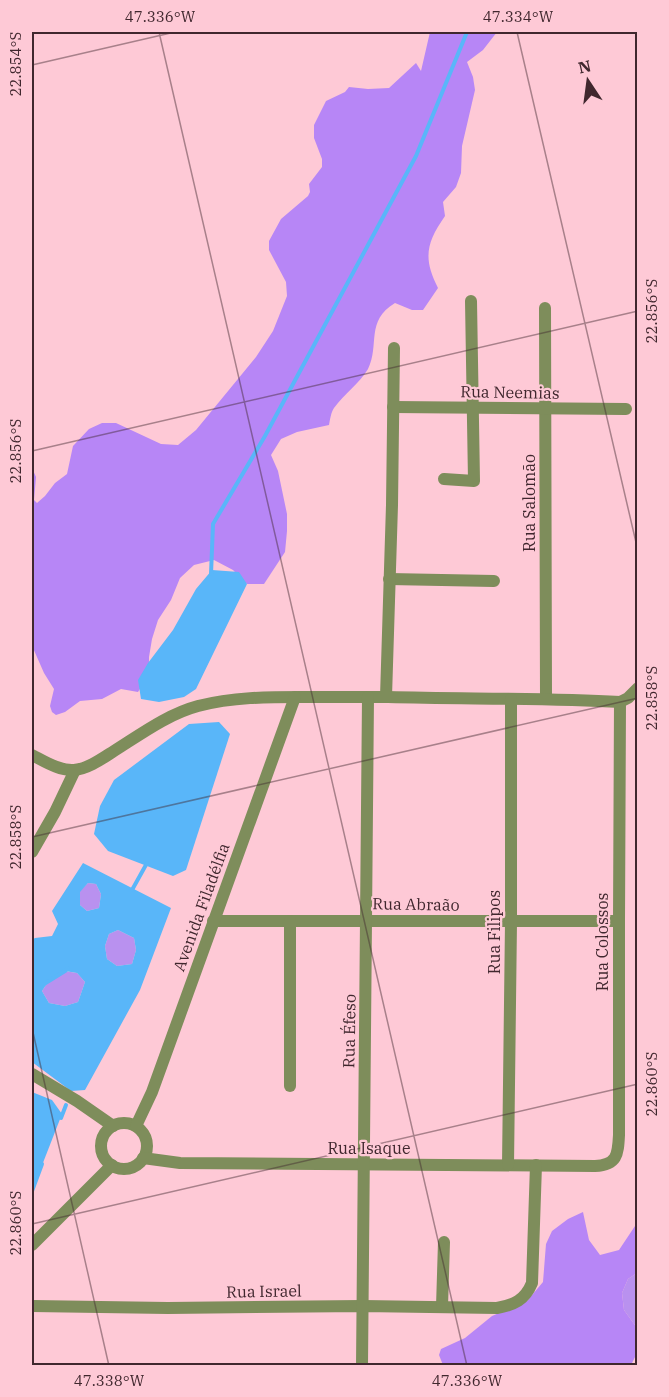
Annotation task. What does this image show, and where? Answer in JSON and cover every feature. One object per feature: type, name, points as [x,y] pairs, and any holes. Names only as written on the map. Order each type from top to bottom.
[{"type":"street","points":[[444,479],[474,481],[471,301]]},
{"type":"street","name":"Rua Salomão","points":[[545,308],[546,698]]},
{"type":"street","points":[[386,697],[394,348]]},
{"type":"street","name":"Rua Neemias","points":[[393,407],[626,410]]},
{"type":"street","points":[[389,579],[494,581]]},
{"type":"street","points":[[32,754],[56,767],[75,770],[93,763],[167,718],[196,706],[237,699],[259,697],[546,698],[620,702],[638,688]]},
{"type":"street","name":"Avenida Filadélfia","points":[[136,1126],[152,1092],[295,697]]},
{"type":"street","name":"Rua Éfeso","points":[[362,1365],[368,697]]},
{"type":"street","name":"Rua Filipos","points":[[508,1165],[511,922],[510,699]]},
{"type":"street","name":"Rua Colossos","points":[[595,1166],[610,1163],[617,1155],[619,1135],[620,702]]},
{"type":"street","points":[[32,852],[75,770]]},
{"type":"street","name":"Rua Abraão","points":[[213,921],[618,921]]},
{"type":"street","points":[[290,921],[290,1086]]},
{"type":"street","points":[[32,1074],[113,1126]]},
{"type":"street","points":[[120,1123],[136,1126],[146,1141],[143,1158],[129,1168],[112,1165],[102,1153],[102,1137],[113,1126],[120,1123]]},
{"type":"street","name":"Rua Isaque","points":[[143,1158],[180,1163],[595,1166]]},
{"type":"street","points":[[32,1245],[112,1165]]},
{"type":"street","name":"Rua Israel","points":[[32,1305],[168,1308],[363,1306],[497,1308],[509,1306],[529,1292],[532,1283],[536,1165]]},
{"type":"street","points":[[442,1307],[444,1242]]},
{"type":"shaded area","points":[[430,32],[497,32],[483,50],[467,62],[475,90],[462,146],[461,173],[456,187],[443,202],[445,216],[430,243],[430,268],[438,288],[423,310],[412,310],[395,303],[386,310],[376,325],[368,369],[334,408],[329,425],[297,432],[281,439],[271,455],[278,471],[287,514],[287,531],[285,552],[264,584],[247,584],[233,570],[214,560],[194,565],[180,578],[171,600],[158,620],[149,657],[149,674],[138,692],[121,689],[102,699],[80,701],[65,712],[56,715],[50,706],[54,689],[32,648],[32,468],[36,477],[34,500],[37,503],[55,483],[67,474],[73,446],[89,429],[102,423],[116,423],[161,444],[178,445],[196,430],[256,357],[273,331],[287,296],[286,282],[269,250],[269,241],[281,219],[308,196],[309,184],[322,167],[322,159],[314,138],[314,125],[326,101],[345,92],[349,87],[389,88],[416,63],[421,71]]},
{"type":"shaded area","points":[[88,883],[96,884],[101,894],[99,908],[87,911],[80,905],[79,892]]},
{"type":"shaded area","points":[[118,930],[134,938],[136,950],[132,964],[117,966],[107,959],[105,946],[109,934]]},
{"type":"shaded area","points":[[64,971],[77,973],[85,982],[78,1002],[65,1006],[49,1003],[42,991],[50,979]]},
{"type":"shaded area","points":[[583,1212],[589,1240],[600,1255],[619,1250],[637,1223],[637,1273],[628,1279],[622,1293],[624,1310],[637,1328],[637,1353],[631,1365],[443,1365],[439,1355],[441,1349],[465,1338],[492,1316],[527,1301],[543,1282],[546,1244],[552,1231],[568,1219]]},
{"type":"shaded area","points":[[637,1273],[637,1328],[624,1310],[622,1293],[628,1279]]},
{"type":"water","points":[[212,570],[239,572],[247,584],[196,689],[184,697],[159,702],[141,699],[138,680],[173,630],[196,589]]},
{"type":"water","points":[[219,722],[230,734],[186,870],[173,876],[108,851],[94,834],[100,806],[114,780],[189,724]]},
{"type":"water","points":[[83,863],[171,908],[140,990],[85,1090],[71,1091],[32,1062],[32,940],[52,936],[58,924],[52,911]],"holes":[[[88,883],[96,884],[101,894],[99,908],[87,911],[80,905],[80,892]],[[118,930],[134,938],[136,950],[132,964],[117,966],[107,959],[105,946],[109,934]],[[65,971],[77,973],[85,982],[78,1002],[65,1006],[49,1003],[42,991],[50,979]]]},
{"type":"water","points":[[32,1092],[52,1100],[62,1114],[32,1191]]},
{"type":"waterway","points":[[211,574],[213,524],[265,436],[416,156],[467,32]]},
{"type":"waterway","points":[[132,890],[147,863]]},
{"type":"waterway","points":[[44,984],[68,968]]},
{"type":"waterway","points":[[61,1118],[66,1105]]},
{"type":"waterway","points":[[32,1191],[42,1164]]}]
